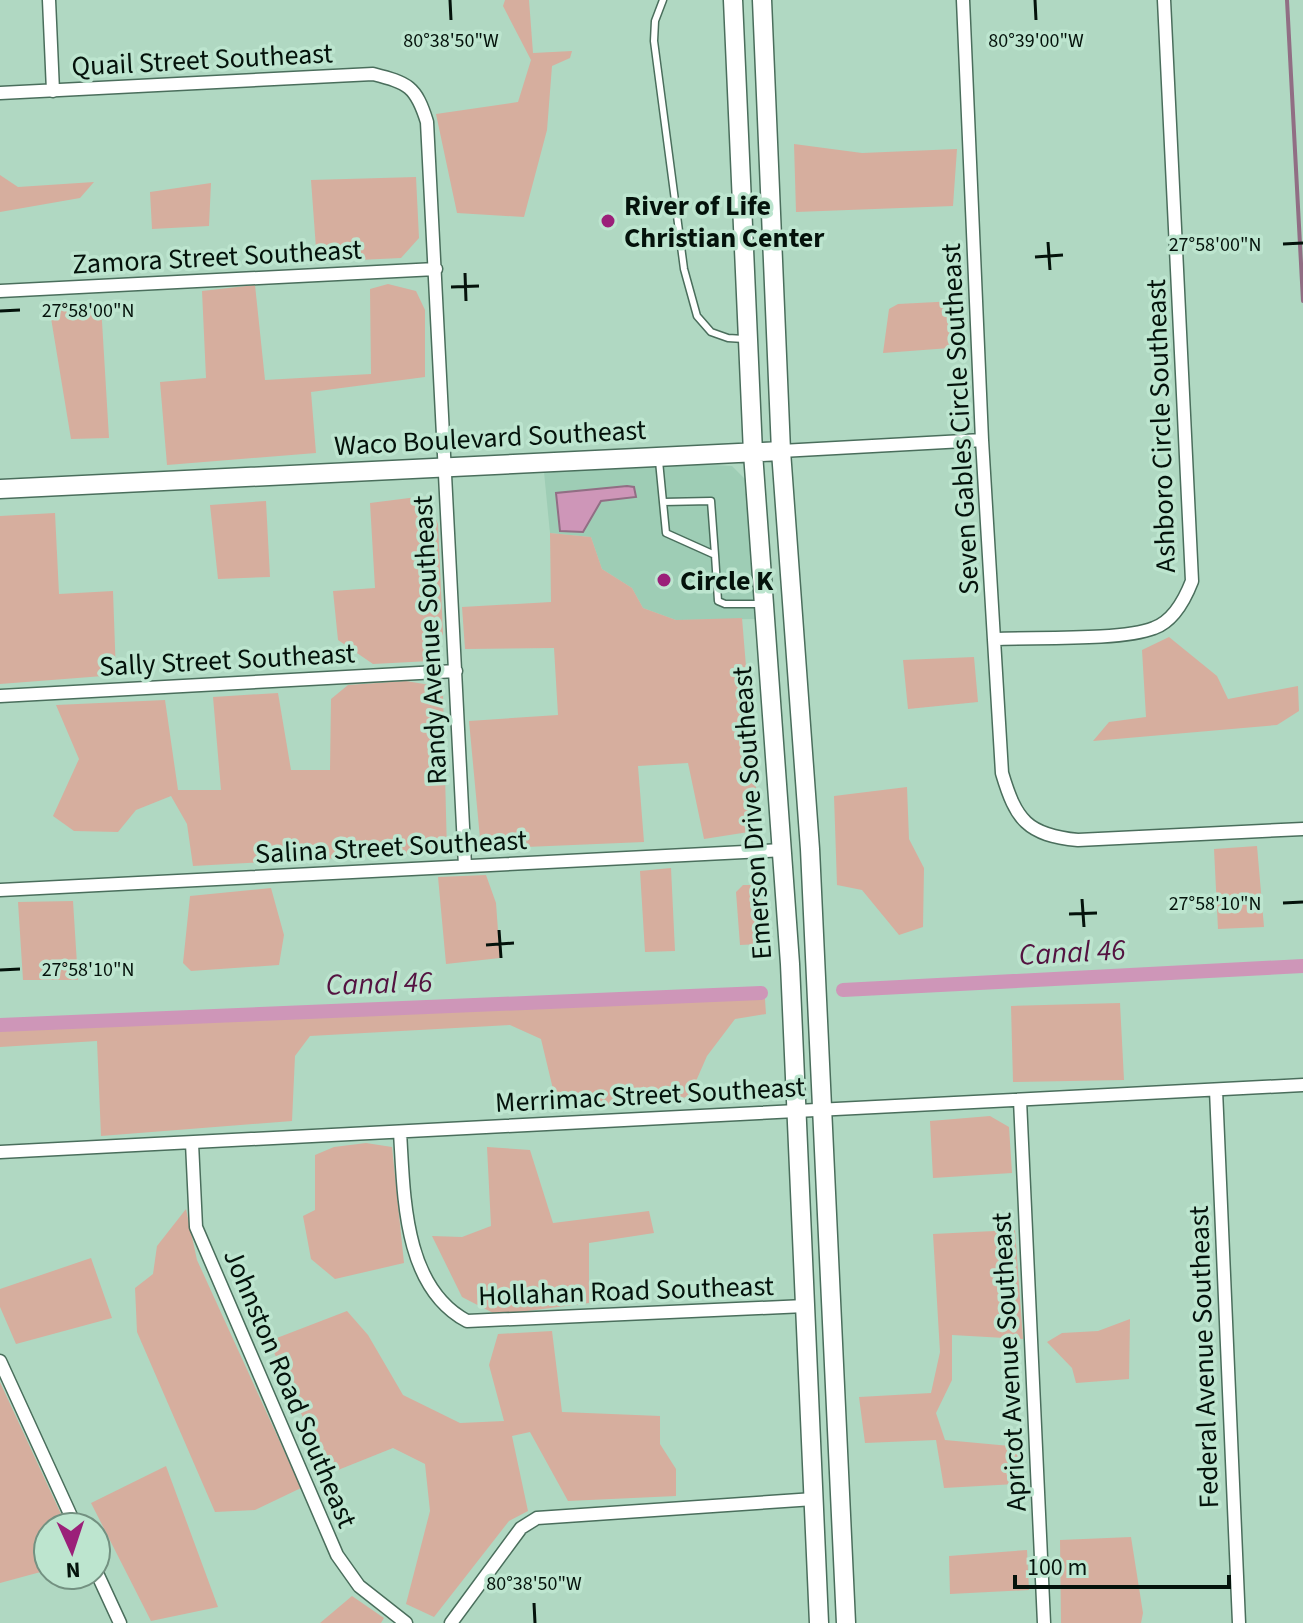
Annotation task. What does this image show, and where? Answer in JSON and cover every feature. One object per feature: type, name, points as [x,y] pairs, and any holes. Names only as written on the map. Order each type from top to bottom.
[{"type":"street","points":[[49,0],[53,91]]},
{"type":"street","name":"Emerson Drive Southeast","points":[[733,0],[753,453],[784,850],[819,1623]]},
{"type":"street","name":"Emerson Drive Southeast","points":[[762,0],[781,451],[809,833],[824,1109],[846,1623]]},
{"type":"street","name":"Seven Gables Circle Southeast","points":[[963,0],[982,440],[1002,773],[1011,804],[1029,828],[1055,838],[1078,840],[1303,829]]},
{"type":"street","name":"Ashboro Circle Southeast","points":[[994,639],[1120,633],[1155,628],[1171,617],[1186,597],[1192,581],[1164,0]]},
{"type":"street","name":"Quail Street Southeast","points":[[0,93],[373,74],[405,82]]},
{"type":"street","name":"Randy Avenue Southeast","points":[[405,82],[420,99],[427,122],[465,866]]},
{"type":"street","name":"Zamora Street Southeast","points":[[0,291],[436,269]]},
{"type":"street","name":"Waco Boulevard Southeast","points":[[0,489],[982,440]]},
{"type":"street","name":"Sally Street Southeast","points":[[0,696],[456,671]]},
{"type":"street","name":"Salina Street Southeast","points":[[0,890],[784,850]]},
{"type":"street","name":"Merrimac Street Southeast","points":[[0,1152],[1303,1085]]},
{"type":"street","name":"Federal Avenue Southeast","points":[[1216,1090],[1239,1623]]},
{"type":"street","name":"Apricot Avenue Southeast","points":[[1020,1100],[1044,1623]]},
{"type":"street","name":"Hollahan Road Southeast","points":[[400,1132],[405,1212],[411,1236],[438,1299],[467,1321],[805,1306]]},
{"type":"street","name":"Johnston Road Southeast","points":[[192,1143],[196,1227],[337,1555],[359,1586],[406,1623]]},
{"type":"street","points":[[0,1361],[69,1511]]},
{"type":"street","points":[[451,1623],[521,1528],[537,1518],[814,1499]]},
{"type":"street","points":[[105,1591],[120,1623]]},
{"type":"lane","points":[[663,0],[655,21],[654,41],[684,269],[697,316],[711,332],[728,338],[748,339]]},
{"type":"lane","points":[[659,457],[666,533],[715,555]]},
{"type":"lane","points":[[663,502],[711,501],[718,601],[725,604],[764,604]]},
{"type":"shaded area","points":[[505,0],[529,0],[533,53],[572,51],[570,58],[552,66],[547,130],[524,217],[457,213],[436,114],[518,102],[531,60],[503,6]]},
{"type":"shaded area","points":[[794,144],[862,153],[957,149],[953,206],[796,212]]},
{"type":"shaded area","points":[[0,175],[18,187],[94,182],[80,198],[0,212]]},
{"type":"shaded area","points":[[416,177],[419,238],[401,258],[317,262],[311,180]]},
{"type":"shaded area","points":[[211,183],[209,226],[152,229],[150,192]]},
{"type":"shaded area","points":[[388,284],[416,291],[425,310],[425,377],[311,392],[316,453],[167,465],[160,382],[206,378],[202,291],[255,285],[265,380],[371,374],[370,289]]},
{"type":"shaded area","points":[[956,301],[965,313],[950,348],[883,353],[889,309],[898,304]]},
{"type":"shaded area","points":[[101,305],[109,438],[71,439],[49,306]]},
{"type":"shaded area","points":[[693,464],[732,466],[746,480],[756,619],[676,620],[643,608],[632,588],[602,569],[591,537],[550,533],[544,472]]},
{"type":"shaded area","points":[[634,487],[636,497],[601,501],[583,532],[560,531],[556,493]]},
{"type":"shaded area","points":[[425,496],[438,524],[443,634],[430,661],[373,664],[338,640],[333,591],[375,588],[370,503]]},
{"type":"shaded area","points":[[266,501],[270,577],[218,579],[210,505]]},
{"type":"shaded area","points":[[55,513],[59,594],[113,591],[116,675],[0,684],[0,516]]},
{"type":"shaded area","points":[[550,533],[591,537],[602,569],[632,588],[643,608],[676,620],[742,618],[757,800],[755,831],[704,839],[688,763],[638,766],[644,842],[481,849],[469,721],[558,715],[554,648],[465,649],[462,607],[551,602]]},
{"type":"shaded area","points":[[1169,637],[1217,676],[1228,699],[1298,686],[1299,711],[1277,725],[1093,741],[1109,722],[1146,717],[1142,650]]},
{"type":"shaded area","points":[[974,657],[978,702],[908,709],[903,660]]},
{"type":"shaded area","points":[[406,681],[430,685],[443,696],[447,852],[193,866],[187,824],[171,796],[136,810],[118,832],[74,831],[53,816],[79,759],[56,705],[165,700],[178,790],[221,790],[213,697],[278,693],[291,770],[330,770],[331,699],[348,685]]},
{"type":"shaded area","points":[[907,787],[909,839],[924,868],[923,927],[899,935],[862,890],[837,885],[834,796]]},
{"type":"shaded area","points":[[1257,846],[1264,927],[1218,929],[1214,849]]},
{"type":"shaded area","points":[[671,868],[675,951],[645,952],[640,871]]},
{"type":"shaded area","points":[[486,875],[496,903],[500,958],[446,964],[438,877]]},
{"type":"shaded area","points":[[743,885],[760,885],[767,918],[761,944],[740,945],[736,892]]},
{"type":"shaded area","points":[[271,888],[284,935],[279,965],[191,971],[183,963],[190,896]]},
{"type":"shaded area","points":[[73,901],[78,980],[23,980],[18,902]]},
{"type":"shaded area","points":[[765,999],[766,1014],[735,1019],[707,1056],[689,1097],[558,1110],[541,1039],[510,1025],[310,1036],[295,1056],[292,1121],[101,1136],[97,1041],[0,1047],[0,1031]]},
{"type":"shaded area","points":[[1120,1003],[1124,1080],[1013,1082],[1011,1006]]},
{"type":"shaded area","points":[[990,1116],[1009,1127],[1012,1173],[933,1178],[930,1121]]},
{"type":"shaded area","points":[[366,1143],[392,1147],[404,1263],[335,1279],[311,1259],[303,1216],[315,1210],[315,1155],[334,1147]]},
{"type":"shaded area","points":[[487,1147],[530,1150],[553,1223],[649,1211],[654,1233],[589,1243],[589,1303],[497,1315],[462,1297],[432,1236],[462,1237],[491,1226]]},
{"type":"shaded area","points":[[186,1209],[197,1260],[301,1488],[255,1510],[215,1512],[137,1332],[135,1288],[153,1274],[157,1246]]},
{"type":"shaded area","points":[[1015,1230],[1023,1339],[952,1335],[952,1380],[936,1413],[945,1440],[1022,1447],[1016,1484],[944,1488],[936,1440],[865,1443],[859,1397],[931,1393],[940,1352],[933,1234]]},
{"type":"shaded area","points":[[91,1258],[112,1318],[16,1344],[0,1307],[0,1289]]},
{"type":"shaded area","points":[[347,1311],[368,1335],[403,1395],[460,1423],[504,1421],[489,1365],[498,1334],[552,1331],[562,1412],[660,1416],[660,1444],[676,1469],[676,1496],[568,1501],[530,1432],[512,1436],[528,1511],[509,1521],[434,1617],[406,1604],[430,1511],[425,1464],[393,1448],[328,1474],[269,1341]]},
{"type":"shaded area","points":[[1130,1319],[1129,1379],[1076,1383],[1072,1368],[1047,1342],[1062,1333],[1098,1331]]},
{"type":"shaded area","points":[[0,1382],[60,1511],[32,1511],[32,1574],[0,1583]]},
{"type":"shaded area","points":[[166,1466],[218,1607],[151,1621],[112,1544],[112,1511],[95,1511],[91,1503]]},
{"type":"shaded area","points":[[1131,1537],[1143,1613],[1141,1623],[1061,1623],[1060,1540]]},
{"type":"shaded area","points":[[1027,1550],[1029,1590],[950,1594],[949,1556]]},
{"type":"shaded area","points":[[352,1596],[384,1618],[381,1623],[320,1623]]},
{"type":"waterway","points":[[1287,0],[1303,301]]},
{"type":"waterway","name":"Canal 46","points":[[843,990],[1303,966]]},
{"type":"waterway","name":"Canal 46","points":[[0,1025],[761,993]]},
{"type":"place","name":"River of Life Christian Center","points":[[608,221]]},
{"type":"place","name":"Circle K","points":[[664,580]]}]
